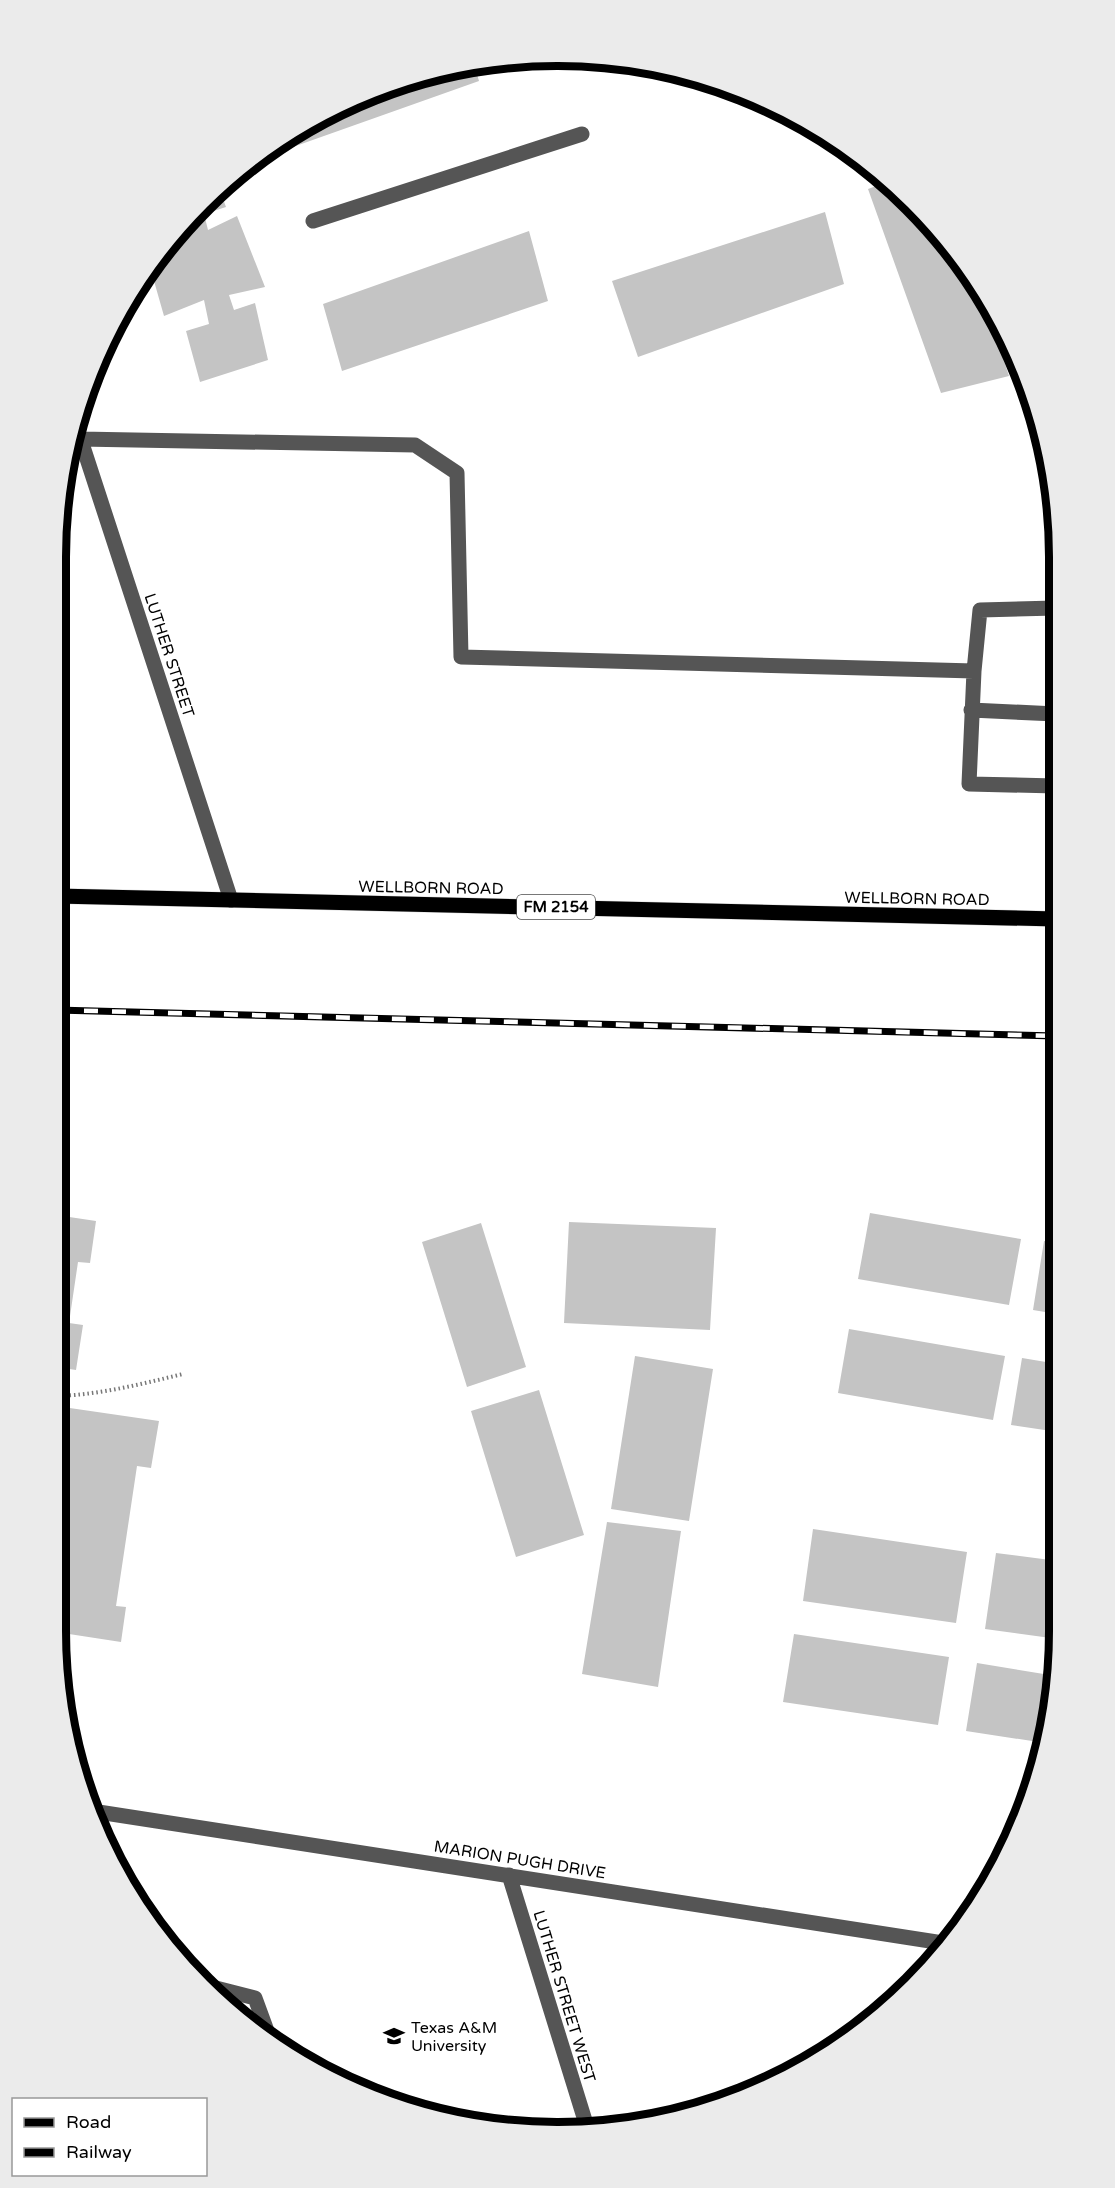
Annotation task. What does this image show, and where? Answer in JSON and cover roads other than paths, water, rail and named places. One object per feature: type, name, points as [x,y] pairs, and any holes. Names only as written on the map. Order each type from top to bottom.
[{"type":"main road","name":"WELLBORN ROAD","points":[[66,896],[1049,919]]},
{"type":"street","points":[[313,221],[582,134]]},
{"type":"street","points":[[81,439],[414,445],[457,473],[461,657],[974,671]]},
{"type":"street","name":"LUTHER STREET","points":[[80,440],[231,900]]},
{"type":"street","points":[[1049,608],[980,610],[971,710],[969,784],[1049,786]]},
{"type":"street","points":[[971,710],[1049,714]]},
{"type":"street","name":"MARION PUGH DRIVE","points":[[101,1812],[937,1942]]},
{"type":"street","name":"LUTHER STREET WEST","points":[[509,1875],[585,2121]]},
{"type":"street","points":[[222,1990],[255,1998],[265,2025]]},
{"type":"railway","points":[[66,1010],[1049,1036]]},
{"type":"place","name":"Texas A&M University","points":[[394,2036]]}]
